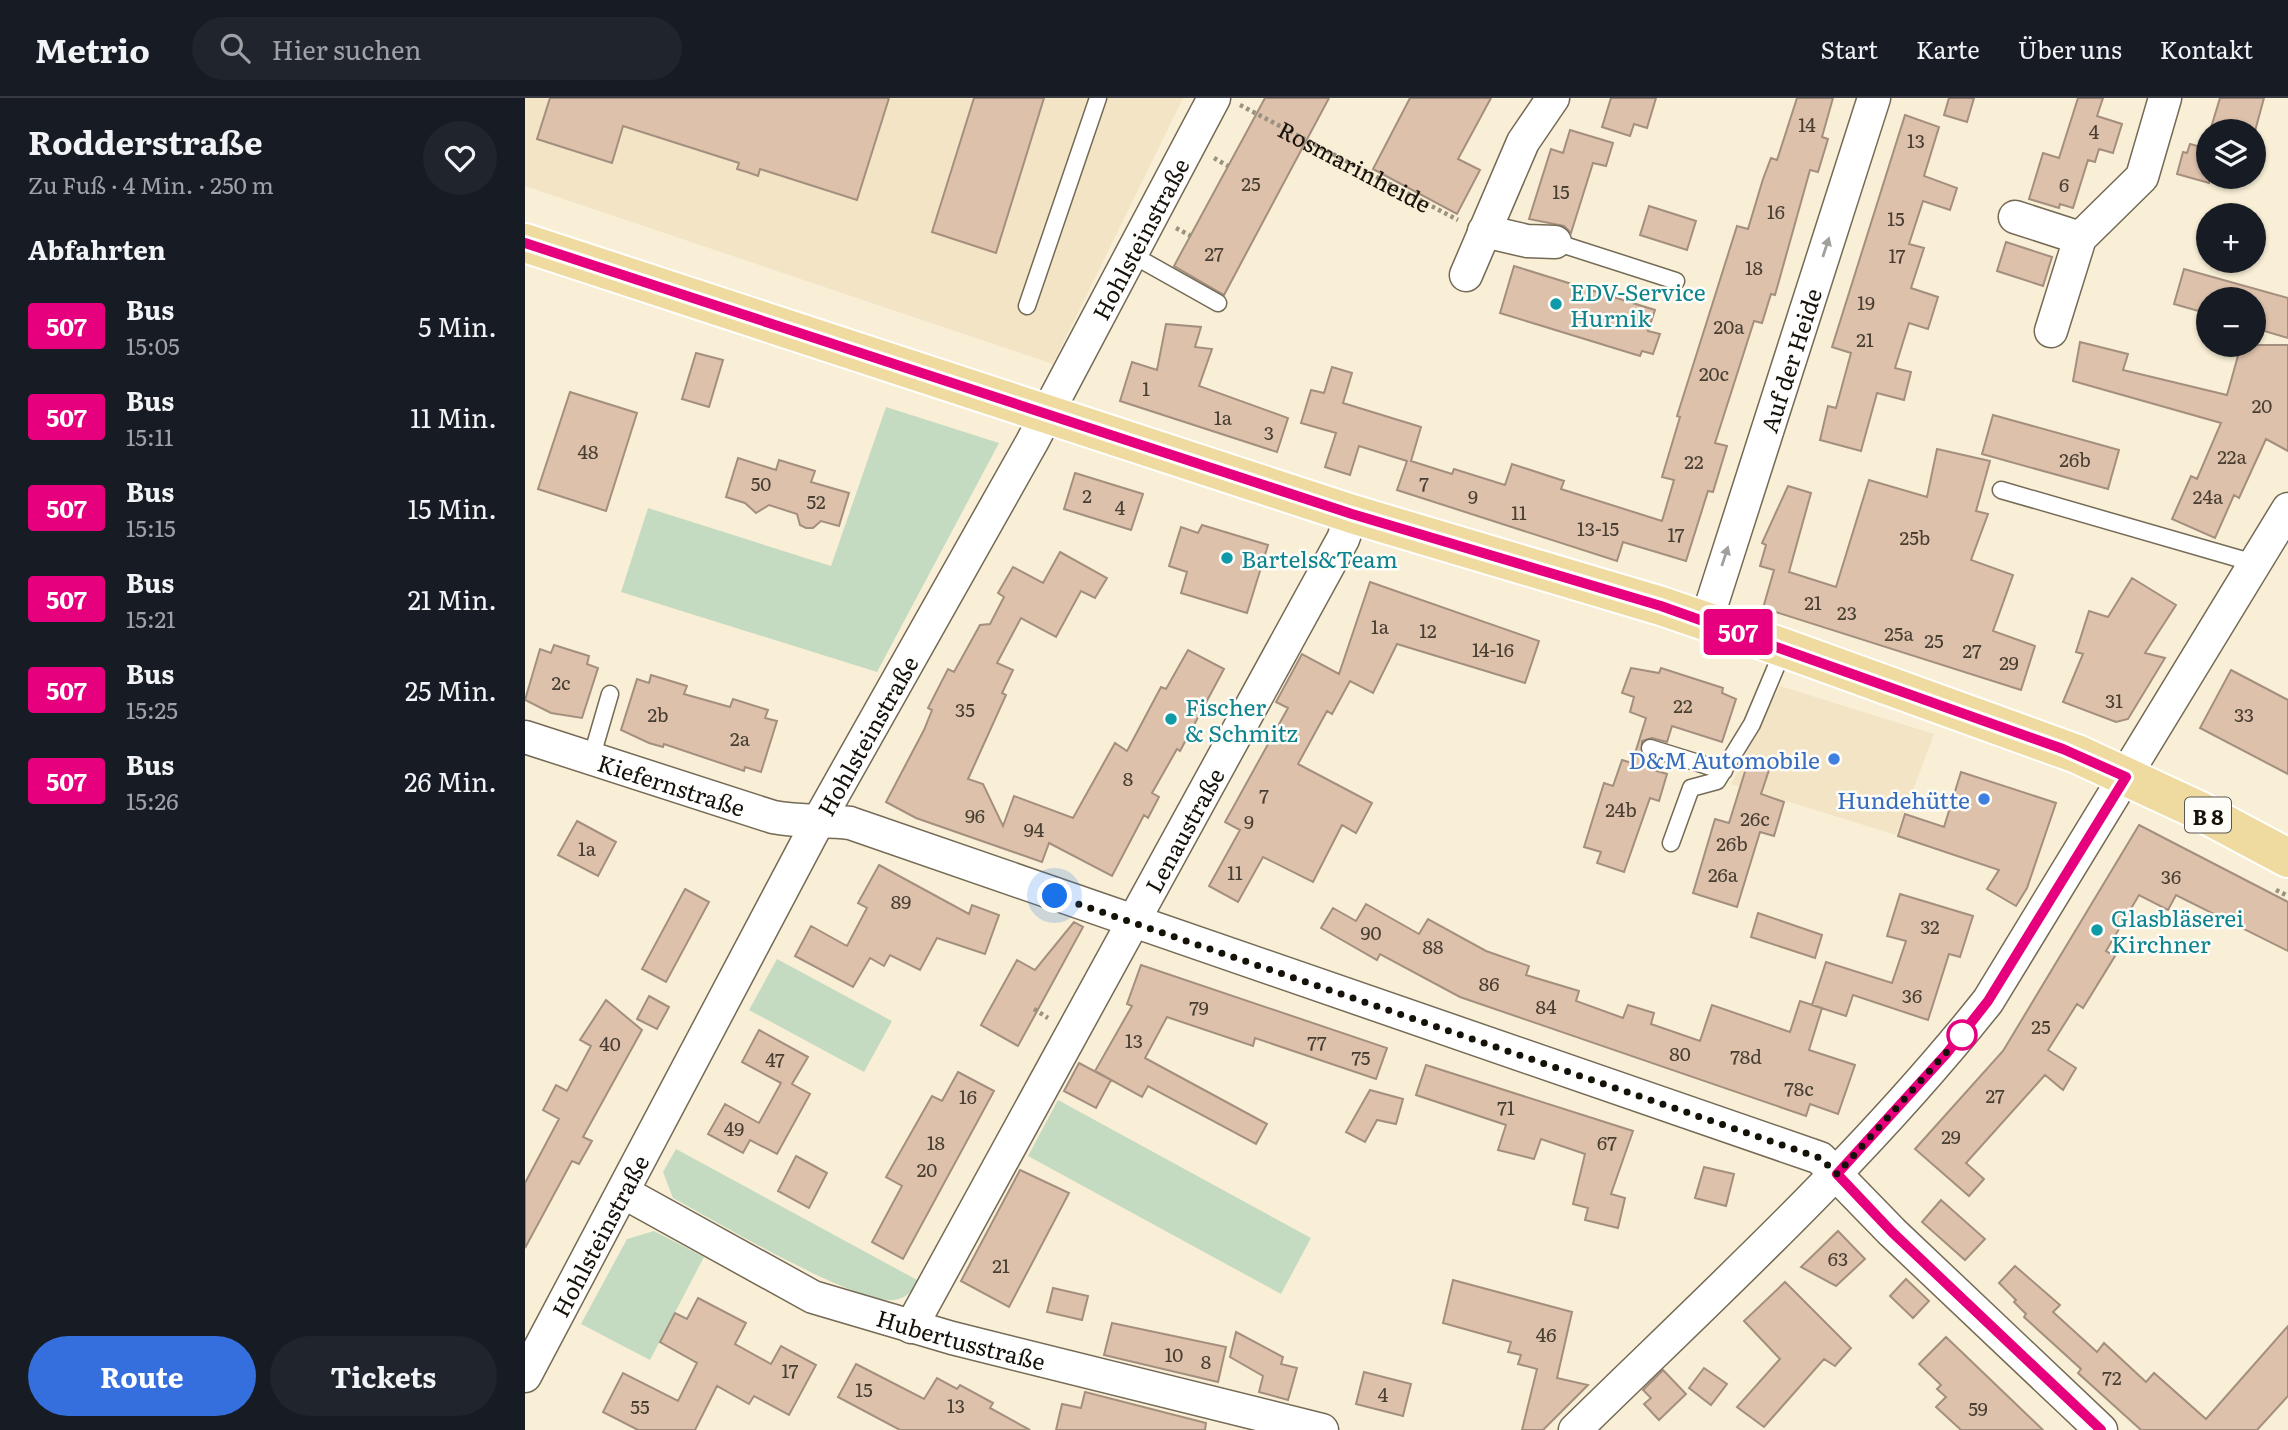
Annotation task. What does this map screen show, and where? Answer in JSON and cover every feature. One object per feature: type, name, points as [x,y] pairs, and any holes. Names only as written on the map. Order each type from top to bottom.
[{"type":"main road","name":"B 8","points":[[525,243],[1352,514],[1784,648],[2063,749],[2126,777],[2288,858]]},
{"type":"street","points":[[1466,275],[1523,142],[1553,98]]},
{"type":"street","name":"Auf der Heide","points":[[1706,622],[1874,98]]},
{"type":"street","points":[[2051,331],[2080,238],[2142,177],[2165,98]]},
{"type":"street","name":"Hohlsteinstraße","points":[[525,1376],[819,820],[1046,412],[1129,253],[1226,101]]},
{"type":"street","points":[[2015,217],[2080,238]]},
{"type":"street","points":[[1484,231],[1527,241],[1555,242]]},
{"type":"street","points":[[1575,1430],[1837,1174],[1947,1053],[1988,1001],[2288,509]]},
{"type":"street","name":"Lenaustraße","points":[[911,1328],[1343,539],[1352,514]]},
{"type":"street","name":"Kiefernstraße","points":[[525,737],[773,817],[795,822],[819,820],[850,823],[1133,923],[1820,1158],[1892,1232],[2101,1430]]},
{"type":"street","name":"Hubertusstraße","points":[[624,1192],[813,1297],[911,1328],[1322,1430]]},
{"type":"lane","points":[[1027,306],[1098,98]]},
{"type":"lane","points":[[1555,242],[1676,281]]},
{"type":"lane","points":[[1129,253],[1218,303]]},
{"type":"lane","points":[[2001,490],[2255,563]]},
{"type":"lane","points":[[1671,843],[1691,788],[1717,782],[1752,724],[1784,648]]},
{"type":"lane","points":[[591,759],[610,694]]},
{"type":"lane","points":[[1650,748],[1724,771]]},
{"type":"path","name":"Rosmarinheide","points":[[1226,101],[1469,226],[1484,231]]},
{"type":"shaded area","points":[[525,98],[1183,98],[1053,364],[525,186]]},
{"type":"shaded area","name":"D&M Automobile","points":[[1780,686],[1934,734],[1896,835],[1731,784]]},
{"type":"green space","points":[[886,407],[999,443],[877,672],[621,592],[648,508],[831,566]]},
{"type":"green space","points":[[777,959],[892,1021],[864,1072],[749,1010]]},
{"type":"green space","points":[[1058,1100],[1311,1238],[1281,1294],[1028,1156]]},
{"type":"green space","points":[[676,1149],[919,1281],[912,1291],[902,1298],[875,1298],[817,1275],[750,1241],[673,1198],[663,1172]]},
{"type":"green space","points":[[654,1231],[704,1257],[650,1360],[581,1324],[627,1239]]},
{"type":"building","points":[[550,98],[889,98],[857,200],[760,169],[758,176],[737,169],[739,163],[623,126],[612,163],[537,139]]},
{"type":"building","points":[[974,98],[1044,98],[996,253],[932,232]]},
{"type":"building","points":[[1265,98],[1329,98],[1224,295],[1174,266]]},
{"type":"building","points":[[1410,98],[1491,98],[1458,159],[1480,170],[1457,214],[1373,169]]},
{"type":"building","points":[[1611,98],[1656,98],[1647,128],[1634,124],[1630,136],[1602,127]]},
{"type":"building","points":[[1797,98],[1833,98],[1822,137],[1828,139],[1818,172],[1810,170],[1775,295],[1771,294],[1762,323],[1754,321],[1715,443],[1727,446],[1713,492],[1708,491],[1686,561],[1623,542],[1617,561],[1397,490],[1407,461],[1359,446],[1350,475],[1325,467],[1336,433],[1301,423],[1311,390],[1324,393],[1332,367],[1352,373],[1343,403],[1421,427],[1411,461],[1452,474],[1454,469],[1505,485],[1512,464],[1564,481],[1561,489],[1662,521],[1674,480],[1662,477],[1680,417],[1677,416],[1737,226],[1748,229],[1763,179],[1771,158],[1777,160]]},
{"type":"building","points":[[1949,98],[1974,98],[1967,122],[1944,115]]},
{"type":"building","points":[[2078,98],[2103,98],[2097,116],[2122,124],[2113,153],[2099,149],[2095,162],[2088,160],[2073,208],[2060,204],[2059,208],[2029,199],[2043,153],[2059,158]]},
{"type":"building","points":[[2220,98],[2264,98],[2258,119],[2214,119]]},
{"type":"building","points":[[1905,115],[1939,127],[1924,176],[1957,188],[1950,210],[1923,201],[1909,244],[1924,248],[1911,288],[1938,297],[1928,329],[1909,323],[1895,368],[1911,372],[1904,400],[1877,393],[1861,451],[1820,440],[1828,406],[1836,408],[1851,353],[1832,347]]},
{"type":"building","points":[[1570,130],[1613,143],[1606,166],[1593,163],[1571,233],[1564,226],[1529,219],[1551,149],[1563,153]]},
{"type":"building","points":[[2190,144],[2196,146],[2196,179],[2177,174],[2183,152],[2187,153]]},
{"type":"building","points":[[1649,206],[1696,221],[1687,250],[1640,235]]},
{"type":"building","points":[[2006,242],[2052,257],[2043,286],[1997,271]]},
{"type":"building","points":[[1514,266],[1655,310],[1648,331],[1660,334],[1653,354],[1642,351],[1640,356],[1500,313]]},
{"type":"building","points":[[2184,269],[2249,287],[2196,287],[2196,310],[2174,304]]},
{"type":"building","points":[[2266,292],[2288,298],[2288,338],[2266,332]]},
{"type":"building","points":[[1166,324],[1201,327],[1195,347],[1212,349],[1199,386],[1288,418],[1277,452],[1120,401],[1132,362],[1157,370]]},
{"type":"building","points":[[2080,342],[2128,354],[2123,370],[2227,395],[2238,357],[2266,357],[2266,345],[2288,345],[2288,451],[2266,439],[2239,498],[2234,495],[2215,538],[2172,519],[2191,476],[2197,479],[2221,423],[2073,381]]},
{"type":"building","points":[[696,353],[723,360],[709,407],[682,399]]},
{"type":"building","points":[[570,392],[637,413],[606,511],[538,489]]},
{"type":"building","points":[[1993,415],[2119,450],[2108,489],[1982,454]]},
{"type":"building","points":[[1937,449],[1990,461],[1976,511],[1988,514],[1971,560],[2013,575],[1993,631],[2035,646],[2021,690],[1763,608],[1774,570],[1760,566],[1766,545],[1762,543],[1788,486],[1811,493],[1789,572],[1836,587],[1869,480],[1927,497]]},
{"type":"building","points":[[738,458],[776,470],[779,460],[815,471],[811,482],[849,493],[839,526],[821,521],[813,528],[806,528],[800,525],[797,514],[769,505],[756,513],[745,503],[726,497]]},
{"type":"building","points":[[1075,473],[1143,494],[1131,530],[1064,509]]},
{"type":"building","name":"Bartels&Team","points":[[1202,525],[1268,545],[1247,613],[1181,593],[1187,572],[1169,566],[1181,527],[1198,533]]},
{"type":"building","points":[[1060,552],[1107,578],[1095,598],[1081,591],[1056,637],[1021,618],[997,663],[1013,670],[1002,693],[1006,695],[968,779],[983,784],[1003,826],[1014,796],[1073,818],[1115,743],[1127,751],[1161,687],[1166,689],[1188,650],[1224,669],[1180,751],[1177,749],[1152,793],[1159,797],[1148,818],[1144,815],[1112,876],[1049,843],[1042,862],[916,818],[886,802],[924,730],[932,710],[928,708],[948,669],[954,672],[980,625],[990,624],[1004,597],[998,593],[1013,567],[1043,583]]},
{"type":"building","points":[[2132,578],[2176,605],[2145,653],[2165,658],[2128,719],[2116,722],[2063,702],[2083,654],[2076,652],[2089,611],[2108,617]]},
{"type":"building","points":[[1370,582],[1539,641],[1525,683],[1397,644],[1373,693],[1350,681],[1332,714],[1327,711],[1298,764],[1372,803],[1356,833],[1342,825],[1313,882],[1263,857],[1238,902],[1209,886],[1240,830],[1225,822],[1288,708],[1276,702],[1302,654],[1339,674]]},
{"type":"building","points":[[554,645],[589,656],[587,664],[598,668],[582,718],[551,713],[525,700],[540,649],[551,653]]},
{"type":"building","points":[[1631,668],[1659,673],[1661,668],[1723,688],[1722,693],[1736,699],[1722,742],[1672,726],[1667,742],[1652,738],[1642,741],[1642,755],[1660,762],[1657,771],[1667,774],[1659,801],[1650,798],[1624,872],[1597,863],[1601,852],[1584,847],[1604,783],[1613,786],[1622,760],[1632,763],[1646,718],[1630,712],[1634,697],[1622,693]]},
{"type":"building","points":[[2231,670],[2288,700],[2288,774],[2200,728]]},
{"type":"building","points":[[651,675],[687,686],[684,694],[730,707],[733,699],[768,710],[765,718],[777,721],[761,772],[745,767],[744,771],[664,744],[663,747],[649,743],[621,730],[637,679],[649,683]]},
{"type":"building","points":[[1748,762],[1769,770],[1761,794],[1784,802],[1774,836],[1760,832],[1737,907],[1693,893],[1715,819],[1729,823]]},
{"type":"building","points":[[1961,772],[2056,803],[2027,888],[2016,906],[1987,889],[1999,870],[1898,836],[1905,814],[1944,827]]},
{"type":"building","points":[[577,821],[616,842],[598,876],[558,855]]},
{"type":"building","points":[[2139,825],[2288,902],[2288,951],[2176,895],[2168,910],[2139,895],[2106,951],[2115,956],[2083,1008],[2077,1004],[2048,1050],[2076,1068],[2063,1090],[2045,1075],[1966,1163],[1984,1179],[1969,1196],[1915,1149],[2003,1051]]},
{"type":"building","points":[[879,865],[969,914],[972,905],[999,915],[985,954],[937,938],[920,970],[890,955],[884,966],[870,958],[853,987],[795,956],[811,926],[847,946],[867,908],[858,903]]},
{"type":"building","points":[[685,889],[709,902],[666,982],[642,969]]},
{"type":"building","points":[[1900,894],[1973,916],[1960,957],[1949,954],[1928,1020],[1853,995],[1846,1016],[1812,1005],[1826,962],[1892,983],[1906,941],[1887,936]]},
{"type":"building","points":[[1366,904],[1419,934],[1428,919],[1486,951],[1529,966],[1526,975],[1579,991],[1576,1001],[1623,1018],[1628,1005],[1654,1013],[1651,1024],[1700,1041],[1712,1005],[1790,1032],[1800,1001],[1822,1008],[1809,1050],[1855,1065],[1838,1114],[1810,1104],[1806,1116],[1460,997],[1380,954],[1377,960],[1321,928],[1333,908],[1356,921]]},
{"type":"building","points":[[1758,913],[1822,935],[1815,958],[1751,937]]},
{"type":"building","points":[[1074,922],[1083,927],[1018,1046],[981,1025],[1017,960],[1035,970]]},
{"type":"building","points":[[1141,965],[1387,1048],[1376,1079],[1255,1038],[1253,1046],[1167,1017],[1145,1058],[1267,1124],[1256,1144],[1148,1086],[1142,1097],[1095,1071],[1132,1006],[1127,1004]]},
{"type":"building","points":[[649,996],[669,1007],[657,1029],[637,1019]]},
{"type":"building","points":[[606,1000],[642,1030],[583,1137],[592,1141],[579,1164],[572,1161],[525,1248],[525,1183],[559,1119],[543,1110],[556,1085],[567,1091],[591,1046],[580,1040]]},
{"type":"building","points":[[759,1030],[808,1057],[792,1084],[810,1094],[777,1154],[750,1140],[743,1153],[708,1134],[725,1104],[759,1123],[781,1083],[742,1062]]},
{"type":"building","points":[[1079,1063],[1111,1080],[1096,1108],[1064,1091]]},
{"type":"building","points":[[1426,1065],[1633,1131],[1611,1194],[1625,1198],[1618,1228],[1585,1220],[1588,1208],[1573,1204],[1585,1154],[1541,1139],[1534,1159],[1498,1150],[1506,1125],[1416,1095]]},
{"type":"building","points":[[958,1072],[994,1091],[903,1259],[872,1242],[902,1186],[886,1177],[932,1096],[942,1101]]},
{"type":"building","points":[[1370,1090],[1403,1099],[1396,1124],[1377,1120],[1365,1142],[1346,1132]]},
{"type":"building","points":[[796,1156],[827,1173],[809,1208],[778,1191]]},
{"type":"building","points":[[1704,1167],[1734,1174],[1726,1206],[1695,1198]]},
{"type":"building","points":[[1020,1170],[1069,1193],[1009,1307],[961,1281]]},
{"type":"building","points":[[1941,1200],[1985,1239],[1965,1260],[1922,1222]]},
{"type":"building","points":[[1838,1231],[1865,1259],[1836,1286],[1801,1267]]},
{"type":"building","points":[[2015,1266],[2060,1305],[2053,1312],[2097,1352],[2104,1343],[2146,1382],[2154,1373],[2206,1419],[2288,1326],[2288,1396],[2257,1430],[2141,1430],[2078,1373],[2081,1369],[2024,1317],[2026,1314],[2014,1302],[2016,1300],[1999,1283]]},
{"type":"building","points":[[1906,1279],[1929,1301],[1913,1318],[1890,1296]]},
{"type":"building","points":[[1453,1280],[1572,1312],[1557,1378],[1588,1385],[1543,1430],[1522,1430],[1537,1369],[1518,1364],[1521,1355],[1508,1352],[1511,1342],[1443,1323]]},
{"type":"building","points":[[1785,1282],[1851,1348],[1835,1366],[1824,1359],[1764,1427],[1737,1407],[1780,1359],[1744,1321]]},
{"type":"building","points":[[1053,1288],[1088,1296],[1082,1320],[1047,1312]]},
{"type":"building","points":[[698,1298],[746,1323],[735,1344],[771,1364],[781,1346],[816,1365],[789,1415],[754,1396],[749,1404],[717,1386],[695,1430],[638,1430],[603,1412],[623,1373],[678,1401],[697,1363],[660,1342],[675,1313],[687,1319]]},
{"type":"building","points":[[1112,1323],[1226,1347],[1218,1382],[1104,1355]]},
{"type":"building","points":[[1236,1332],[1283,1357],[1281,1364],[1297,1368],[1288,1400],[1259,1392],[1263,1376],[1230,1357]]},
{"type":"building","points":[[1946,1337],[2043,1430],[1961,1430],[1936,1407],[1946,1397],[1937,1389],[1941,1385],[1919,1364]]},
{"type":"building","points":[[856,1364],[924,1399],[937,1378],[957,1389],[960,1385],[993,1403],[990,1408],[1030,1430],[900,1430],[838,1397]]},
{"type":"building","points":[[1704,1368],[1727,1384],[1711,1405],[1689,1388]]},
{"type":"building","points":[[1663,1370],[1686,1394],[1659,1420],[1644,1404],[1651,1398],[1643,1390]]},
{"type":"building","points":[[1364,1372],[1411,1384],[1403,1416],[1356,1404]]},
{"type":"building","points":[[1085,1392],[1206,1423],[1205,1430],[1056,1430],[1062,1404],[1081,1408]]},
{"type":"bus line","name":"507","points":[[525,243],[1352,514],[1661,606],[2077,754],[2126,777],[1988,1001],[1947,1053],[1837,1174],[1851,1192],[1892,1232],[2101,1430]]},
{"type":"place","name":"EDV-Service Hurnik","points":[[1556,304]]},
{"type":"place","name":"Bartels&Team","points":[[1227,558]]},
{"type":"place","name":"Fischer & Schmitz","points":[[1171,719]]},
{"type":"place","name":"D&M Automobile","points":[[1834,759]]},
{"type":"place","name":"Hundehütte","points":[[1984,799]]},
{"type":"place","name":"Glasbläserei Kirchner","points":[[2097,930]]},
{"type":"route","points":[[1055,896],[1820,1158],[1837,1174],[1962,1035]]}]
